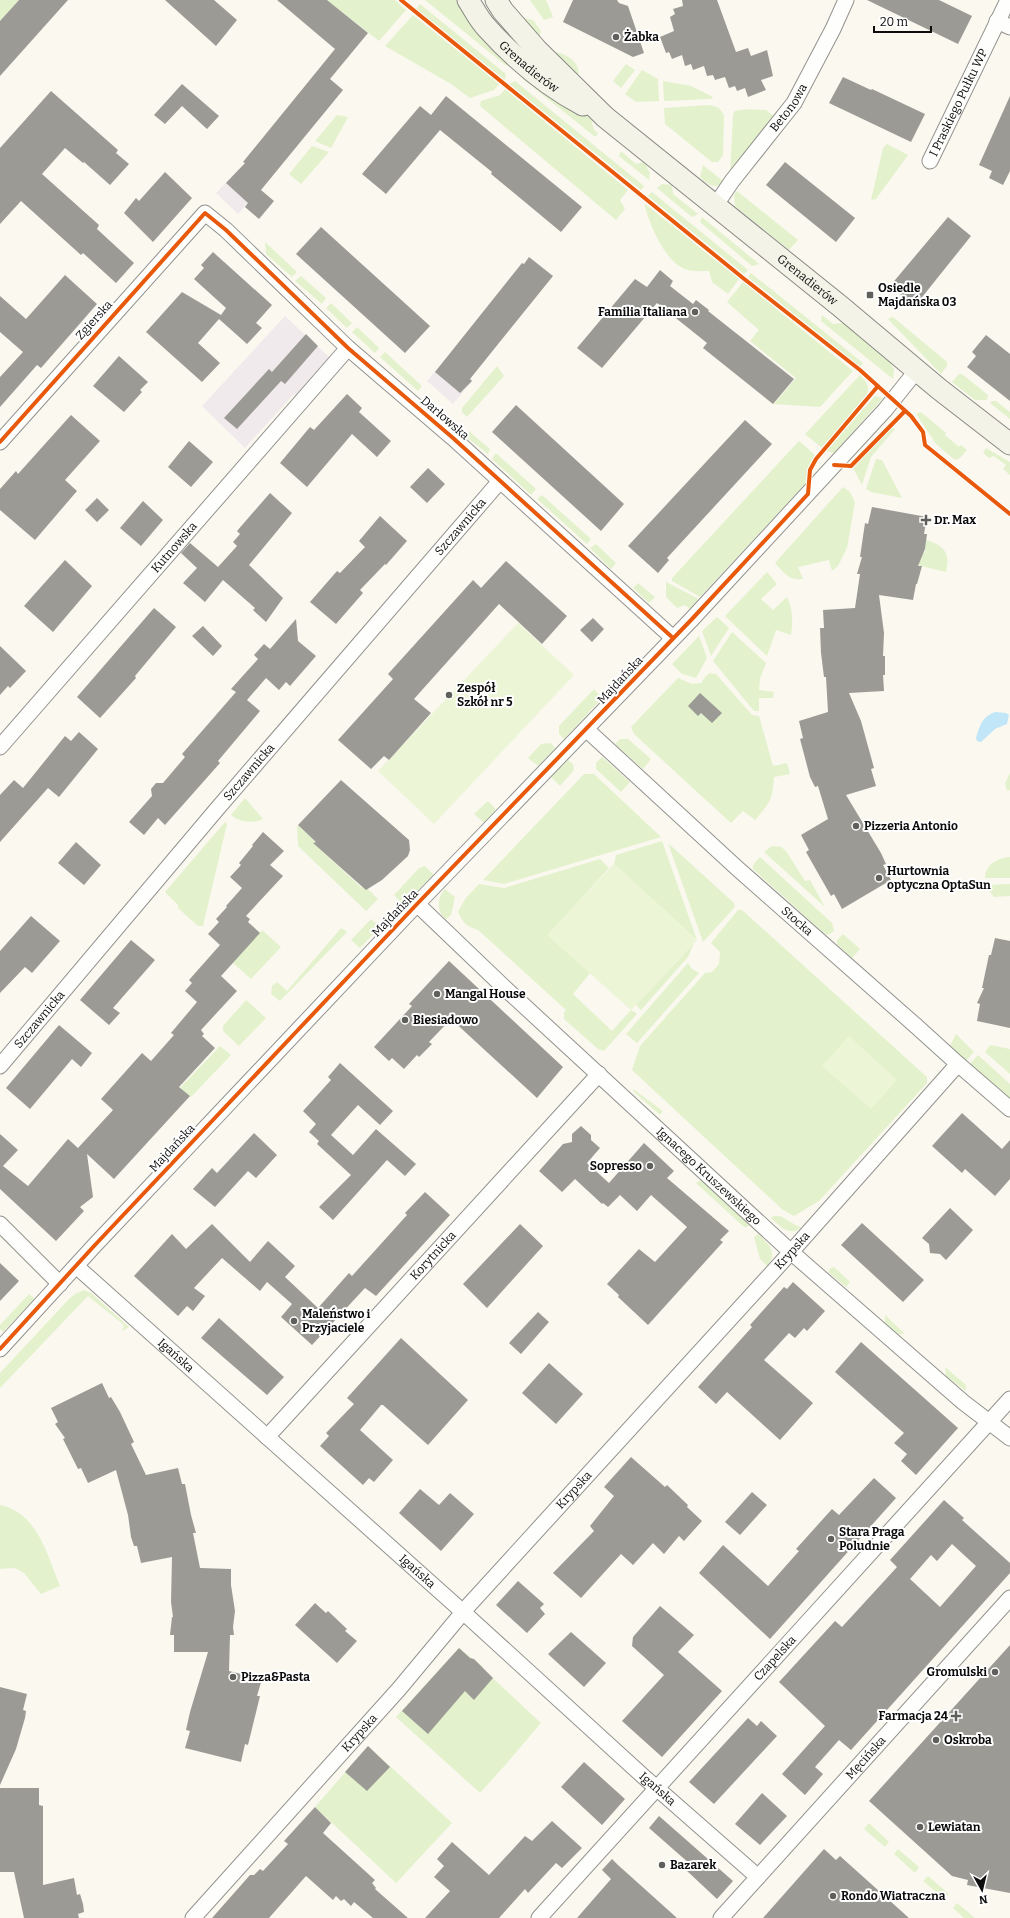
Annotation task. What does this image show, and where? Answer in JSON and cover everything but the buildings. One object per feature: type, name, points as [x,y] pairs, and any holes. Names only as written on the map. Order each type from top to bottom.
[{"type":"street","name":"Grenadierów","points":[[468,0],[486,27],[522,63],[567,96],[605,117]]},
{"type":"street","name":"Grenadierów","points":[[496,0],[503,11],[537,50],[605,117],[1010,444]]},
{"type":"street","name":"Betonowa","points":[[715,206],[732,181],[794,103],[830,36],[846,0]]},
{"type":"street","name":"I Praskiego Pułku WP","points":[[930,161],[1003,24],[1008,0]]},
{"type":"street","name":"Darłowska","points":[[205,213],[231,235],[348,348],[453,438],[673,638]]},
{"type":"street","name":"Zgierska","points":[[0,442],[205,213]]},
{"type":"street","name":"Kutnowska","points":[[0,747],[348,348]]},
{"type":"street","name":"Majdańska","points":[[0,1349],[76,1266],[417,904],[587,730],[885,410],[917,370]]},
{"type":"street","name":"Szczawnicka","points":[[0,1066],[217,809],[500,482]]},
{"type":"street","name":"Stocka","points":[[587,730],[738,870],[1010,1109]]},
{"type":"street","name":"Ignacego Kruszewskiego","points":[[417,904],[791,1252],[989,1423],[1010,1438]]},
{"type":"street","name":"Krypska","points":[[193,1918],[399,1689],[463,1612],[791,1252],[958,1064]]},
{"type":"street","name":"Korytnicka","points":[[267,1437],[599,1074]]},
{"type":"street","points":[[0,1224],[60,1284]]},
{"type":"street","name":"Igańska","points":[[76,1266],[463,1612],[657,1788],[758,1876]]},
{"type":"street","name":"Czapelska","points":[[539,1918],[1010,1399]]},
{"type":"street","name":"Męcińska","points":[[721,1918],[1010,1598]]},
{"type":"shaded area","points":[[238,170],[260,190],[238,214],[216,193]]},
{"type":"shaded area","points":[[285,316],[330,358],[296,396],[294,394],[245,448],[202,406]]},
{"type":"shaded area","points":[[446,358],[472,381],[453,404],[427,381]]},
{"type":"green space","points":[[0,0],[19,0],[0,21]]},
{"type":"green space","points":[[327,0],[395,0],[406,10],[379,41]]},
{"type":"green space","points":[[425,0],[456,0],[465,14],[511,66],[505,65]]},
{"type":"green space","points":[[530,0],[546,0],[553,17],[544,20]]},
{"type":"green space","points":[[420,4],[506,74],[505,80],[416,9]]},
{"type":"green space","points":[[413,15],[499,84],[494,90],[470,98],[451,84],[385,46]]},
{"type":"green space","points":[[521,18],[533,20],[541,31],[539,37]]},
{"type":"green space","points":[[554,52],[563,54],[575,63],[579,71],[578,76]]},
{"type":"green space","points":[[626,64],[635,70],[621,88],[613,81]]},
{"type":"green space","points":[[642,70],[658,79],[659,101],[636,102],[625,94]]},
{"type":"green space","points":[[521,73],[591,119],[594,130],[598,133],[596,136],[594,136],[524,80],[521,77]]},
{"type":"green space","points":[[515,81],[644,186],[641,190],[509,84]]},
{"type":"green space","points":[[663,81],[691,86],[713,97],[711,99],[664,101]]},
{"type":"green space","points":[[505,89],[628,190],[620,200],[625,209],[616,220],[480,106],[481,101],[500,95]]},
{"type":"green space","points":[[710,105],[719,108],[724,115],[723,155],[718,162],[712,162],[665,124],[664,108]]},
{"type":"green space","points":[[748,109],[766,110],[774,116],[730,176],[733,114],[735,111]]},
{"type":"green space","points":[[337,115],[348,117],[331,148],[315,141]]},
{"type":"green space","points":[[887,144],[908,155],[876,199],[871,200],[883,148]]},
{"type":"green space","points":[[312,146],[329,152],[301,184],[289,174]]},
{"type":"green space","points":[[621,151],[636,164],[644,162],[650,173],[649,180],[619,156]]},
{"type":"green space","points":[[703,165],[723,181],[722,184],[713,186],[700,177]]},
{"type":"green space","points":[[662,184],[672,185],[673,194],[698,214],[692,217],[657,188]]},
{"type":"green space","points":[[737,191],[798,240],[789,250],[735,206],[734,195]]},
{"type":"green space","points":[[652,192],[748,270],[744,274],[648,196]]},
{"type":"green space","points":[[644,203],[739,279],[728,294],[712,282],[709,271],[685,269],[677,265],[670,258],[658,240]]},
{"type":"green space","points":[[702,217],[759,264],[752,266],[700,222]]},
{"type":"green space","points":[[265,242],[296,271],[292,277],[266,254]]},
{"type":"green space","points":[[751,273],[863,363],[860,367],[748,277]]},
{"type":"green space","points":[[301,276],[326,298],[322,304],[295,281]]},
{"type":"green space","points":[[743,282],[853,371],[820,407],[774,404],[796,378],[750,341],[759,330],[727,302]]},
{"type":"green space","points":[[331,303],[352,323],[347,328],[326,308]]},
{"type":"green space","points":[[822,315],[833,324],[843,323],[889,361],[894,369],[893,379],[821,321]]},
{"type":"green space","points":[[893,317],[947,362],[947,366],[941,374],[888,319]]},
{"type":"green space","points":[[357,327],[379,348],[375,353],[352,332]]},
{"type":"green space","points":[[385,352],[422,386],[418,391],[380,357]]},
{"type":"green space","points":[[497,366],[504,376],[467,417],[462,412],[462,408]]},
{"type":"green space","points":[[959,374],[962,374],[988,395],[987,400],[975,400],[952,382]]},
{"type":"green space","points":[[860,375],[868,387],[866,396],[822,448],[805,434]]},
{"type":"green space","points":[[875,396],[883,398],[834,453],[826,451]]},
{"type":"green space","points":[[992,401],[996,401],[1010,412],[1010,419],[990,403]]},
{"type":"green space","points":[[921,412],[946,433],[945,435],[959,447],[961,445],[967,450],[960,458],[955,460],[936,444],[916,414]]},
{"type":"green space","points":[[892,428],[895,429],[871,457],[862,485],[853,468]]},
{"type":"green space","points":[[469,431],[490,449],[488,454],[465,436]]},
{"type":"green space","points":[[799,441],[815,455],[809,468],[805,484],[700,597],[672,581],[672,578]]},
{"type":"green space","points":[[986,448],[1010,462],[1010,475],[1003,469],[1006,465],[994,456],[989,458],[983,453]]},
{"type":"green space","points":[[495,454],[497,454],[536,489],[531,495],[492,459]]},
{"type":"green space","points":[[876,459],[882,460],[902,498],[871,492],[866,489]]},
{"type":"green space","points":[[843,487],[850,492],[855,502],[847,548],[838,566],[832,571],[829,560],[798,567],[803,579],[794,579],[787,576],[775,563]]},
{"type":"green space","points":[[542,495],[591,539],[587,544],[537,499]]},
{"type":"green space","points":[[926,540],[937,544],[944,550],[947,559],[946,572],[917,565],[919,552],[925,553]]},
{"type":"green space","points":[[596,544],[616,563],[611,569],[590,548]]},
{"type":"green space","points":[[767,572],[777,584],[761,599],[773,610],[787,597],[792,621],[791,635],[776,630],[767,656],[725,616]]},
{"type":"green space","points":[[666,582],[697,598],[698,600],[690,609],[685,605],[677,608],[666,597]]},
{"type":"green space","points":[[638,583],[655,597],[649,603],[633,588]]},
{"type":"green space","points":[[717,617],[729,628],[711,656],[702,631]]},
{"type":"green space","points":[[518,623],[574,675],[434,824],[378,771]]},
{"type":"green space","points":[[732,632],[766,663],[760,679],[759,690],[774,692],[773,698],[759,698],[759,711],[754,711],[713,661]]},
{"type":"green space","points":[[699,636],[707,658],[696,678],[682,674],[672,664]]},
{"type":"green space","points":[[710,673],[716,674],[752,715],[759,716],[773,766],[787,763],[790,774],[774,777],[770,800],[755,820],[743,811],[731,823],[634,734],[631,727],[678,678],[692,684],[701,683]]},
{"type":"green space","points":[[594,689],[602,698],[564,739],[559,734],[559,726]]},
{"type":"green space","points":[[620,739],[628,739],[651,759],[643,769],[615,744]]},
{"type":"green space","points":[[551,743],[555,748],[538,766],[528,758],[541,744]]},
{"type":"green space","points":[[602,757],[630,782],[621,792],[596,769],[596,763]]},
{"type":"green space","points":[[568,760],[573,764],[574,770],[560,786],[551,777]]},
{"type":"green space","points":[[1010,773],[1010,790],[1007,791],[1005,783]]},
{"type":"green space","points":[[584,774],[594,774],[661,837],[504,884],[483,880]]},
{"type":"green space","points":[[245,798],[263,819],[259,821],[246,822],[231,815]]},
{"type":"green space","points":[[488,801],[495,808],[495,811],[484,823],[474,814]]},
{"type":"green space","points":[[225,822],[227,824],[203,926],[198,926],[178,908],[178,905],[165,892]]},
{"type":"green space","points":[[297,826],[299,826],[316,842],[313,843],[361,887],[368,889],[378,899],[366,911],[298,846]]},
{"type":"green space","points":[[662,841],[697,940],[614,864],[616,855]]},
{"type":"green space","points":[[668,843],[734,903],[735,907],[703,942]]},
{"type":"green space","points":[[772,846],[781,847],[786,851],[805,881],[810,880],[825,907],[764,852]]},
{"type":"green space","points":[[760,857],[832,923],[834,931],[826,935],[753,869],[753,865]]},
{"type":"green space","points":[[1010,857],[1010,878],[985,878],[990,865],[997,860]]},
{"type":"green space","points":[[600,859],[609,868],[548,935],[591,972],[573,994],[612,1031],[631,1010],[637,1014],[604,1051],[598,1049],[564,1019],[564,1013],[566,1010],[478,930],[465,924],[458,912],[465,899],[479,884],[504,888]]},
{"type":"green space","points":[[614,864],[697,940],[631,1010],[547,935]]},
{"type":"green space","points":[[425,866],[434,875],[404,903],[402,903],[394,895],[419,868]]},
{"type":"green space","points":[[1010,884],[1010,896],[994,897],[985,885]]},
{"type":"green space","points":[[445,889],[455,897],[451,915],[446,919],[440,912],[439,908],[440,896]]},
{"type":"green space","points":[[738,910],[742,910],[927,1077],[927,1083],[819,1201],[794,1216],[783,1210],[632,1070],[640,1046],[705,973],[712,972],[719,964],[720,952],[711,943]]},
{"type":"green space","points":[[371,919],[380,927],[360,948],[351,940]]},
{"type":"green space","points":[[341,928],[347,932],[280,1001],[271,994],[272,986],[277,982],[287,991]]},
{"type":"green space","points":[[262,930],[281,947],[251,979],[233,963]]},
{"type":"green space","points":[[843,934],[860,949],[852,958],[837,944],[837,940]]},
{"type":"green space","points":[[694,943],[688,957],[641,1010],[636,1005]]},
{"type":"green space","points":[[688,963],[692,969],[699,973],[637,1043],[626,1034]]},
{"type":"green space","points":[[246,1000],[266,1018],[239,1046],[223,1031],[223,1026]]},
{"type":"green space","points":[[956,1034],[974,1052],[966,1061],[950,1046]]},
{"type":"green space","points":[[849,1036],[897,1080],[871,1109],[822,1066]]},
{"type":"green space","points":[[990,1045],[1010,1049],[1010,1074],[985,1052]]},
{"type":"green space","points":[[220,1046],[231,1055],[191,1097],[180,1088]]},
{"type":"green space","points":[[978,1055],[1010,1084],[1010,1099],[970,1064]]},
{"type":"green space","points":[[633,1089],[663,1111],[660,1115],[634,1092]]},
{"type":"green space","points":[[701,1180],[749,1225],[744,1227],[696,1183]]},
{"type":"green space","points":[[774,1216],[780,1216],[801,1228],[789,1231],[771,1218]]},
{"type":"green space","points":[[758,1234],[771,1248],[772,1257],[767,1266],[760,1259],[754,1237]]},
{"type":"green space","points":[[834,1267],[850,1282],[846,1287],[828,1272]]},
{"type":"green space","points":[[84,1290],[91,1293],[129,1327],[122,1331],[124,1325],[88,1296],[0,1388],[0,1373],[69,1299],[75,1294]]},
{"type":"green space","points":[[29,1294],[35,1299],[3,1332],[0,1329],[0,1325]]},
{"type":"green space","points":[[885,1315],[905,1334],[898,1334],[885,1323]]},
{"type":"green space","points":[[945,1367],[966,1385],[966,1391],[946,1376]]},
{"type":"green space","points":[[0,1505],[13,1510],[24,1517],[32,1526],[45,1549],[60,1586],[41,1594],[24,1573],[15,1568],[0,1569]]},
{"type":"green space","points":[[459,1648],[482,1666],[483,1669],[541,1723],[480,1793],[396,1717]]},
{"type":"green space","points":[[368,1746],[452,1823],[396,1883],[315,1807]]},
{"type":"green space","points":[[869,1823],[889,1842],[885,1847],[864,1829]]},
{"type":"green space","points":[[898,1849],[919,1867],[915,1873],[894,1854]]},
{"type":"green space","points":[[928,1876],[949,1894],[944,1899],[923,1881]]},
{"type":"green space","points":[[957,1903],[975,1918],[964,1918],[953,1908]]},
{"type":"water","points":[[995,712],[1006,713],[1009,715],[1007,724],[995,729],[981,742],[977,741],[976,738],[982,722],[987,716]]},
{"type":"cycle path","points":[[401,0],[743,278],[860,370],[911,416],[923,432],[925,445],[1010,514]]},
{"type":"cycle path","points":[[0,442],[205,213],[226,230],[348,348],[453,438],[673,638]]},
{"type":"cycle path","points":[[0,1349],[94,1246],[296,1032],[417,904],[692,619],[808,494],[810,470],[816,459],[878,386]]},
{"type":"cycle path","points":[[834,465],[851,466],[905,411]]},
{"type":"place","name":"Żabka","points":[[616,37]]},
{"type":"place","name":"Osiedle Majdańska 03","points":[[870,295]]},
{"type":"place","name":"Familia Italiana","points":[[695,312]]},
{"type":"place","name":"Dr. Max","points":[[926,520]]},
{"type":"place","name":"Zespół Szkół nr 5","points":[[449,695]]},
{"type":"place","name":"Pizzeria Antonio","points":[[856,826]]},
{"type":"place","name":"Hurtownia optyczna OptaSun","points":[[879,878]]},
{"type":"place","name":"Mangal House","points":[[437,994]]},
{"type":"place","name":"Biesiadowo","points":[[405,1020]]},
{"type":"place","name":"Sopresso","points":[[650,1166]]},
{"type":"place","name":"Maleństwo i Przyjaciele","points":[[294,1321]]},
{"type":"place","name":"Stara Praga Poludnie","points":[[831,1539]]},
{"type":"place","name":"Gromulski","points":[[995,1672]]},
{"type":"place","name":"Pizza&Pasta","points":[[233,1677]]},
{"type":"place","name":"Farmacja 24","points":[[956,1716]]},
{"type":"place","name":"Oskroba","points":[[936,1740]]},
{"type":"place","name":"Lewiatan","points":[[920,1827]]},
{"type":"place","name":"Bazarek","points":[[662,1865]]},
{"type":"place","name":"Rondo Wiatraczna","points":[[833,1896]]}]
